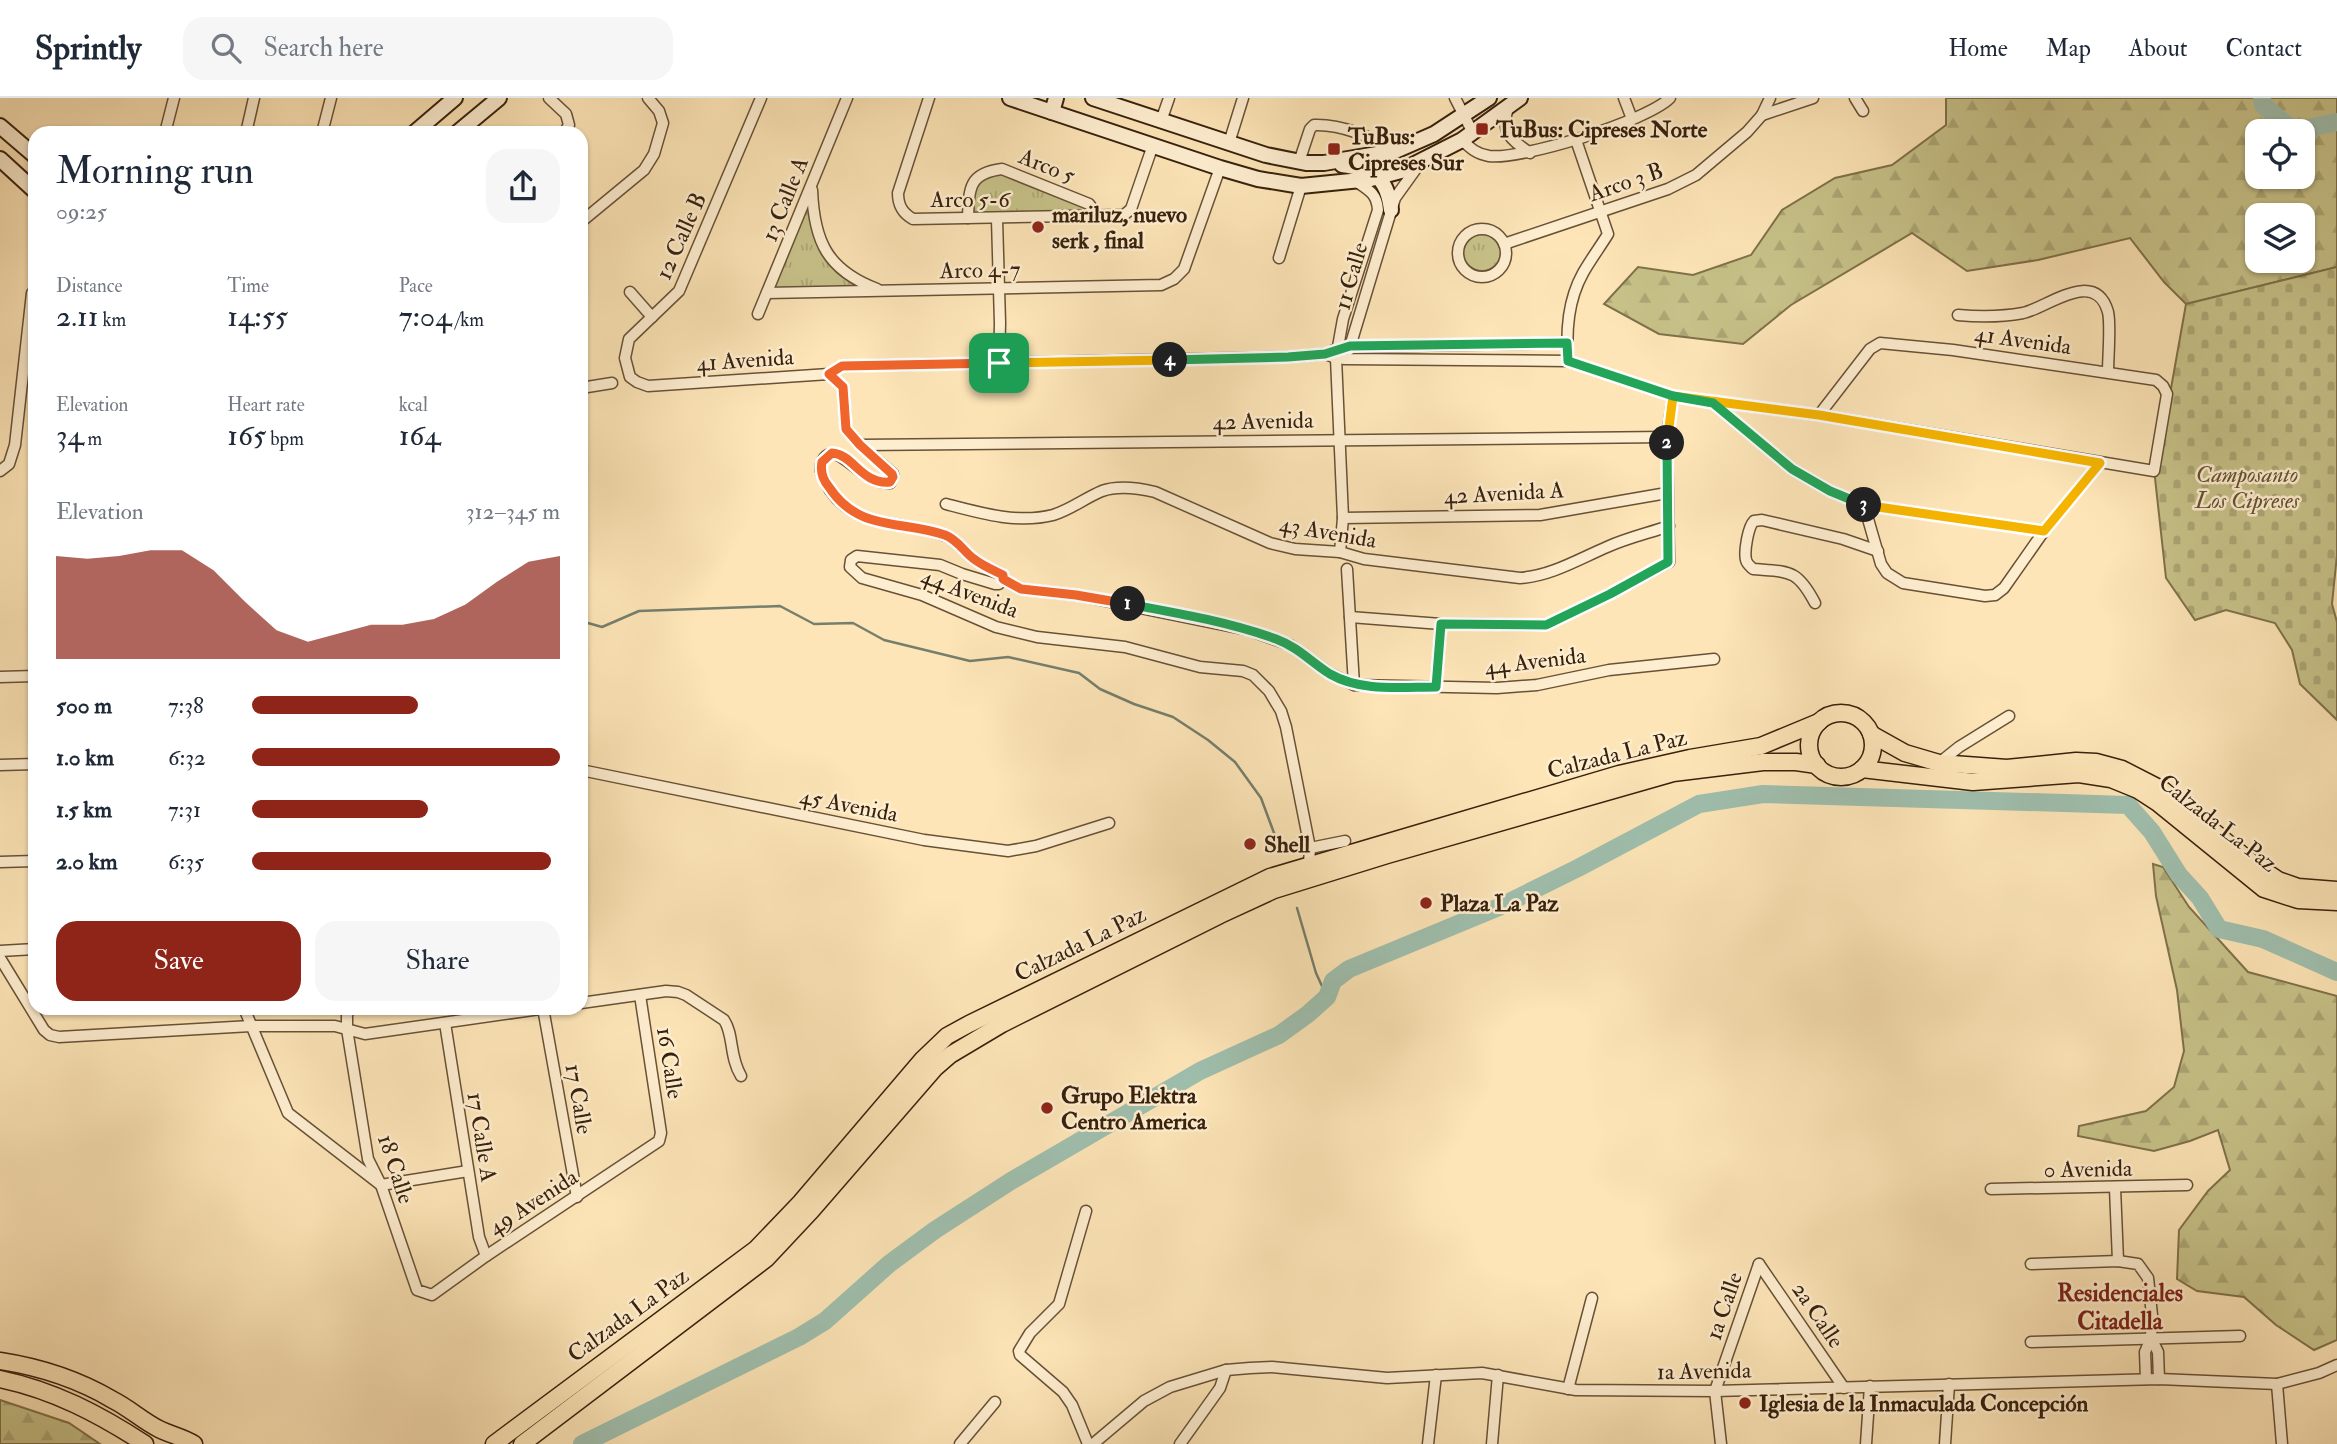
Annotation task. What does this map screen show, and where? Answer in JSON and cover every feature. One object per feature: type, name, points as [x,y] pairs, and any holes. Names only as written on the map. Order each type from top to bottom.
[{"type":"main road","points":[[422,126],[455,98]]},
{"type":"main road","points":[[463,126],[481,104],[499,98]]},
{"type":"main road","points":[[1010,98],[1054,105],[1192,158],[1258,179],[1301,186],[1379,178],[1422,161],[1468,136],[1520,98]]},
{"type":"main road","points":[[1094,98],[1266,155],[1299,162],[1360,167],[1379,178],[1387,189],[1391,210]]},
{"type":"main road","points":[[1324,163],[1395,151],[1434,134],[1489,98]]},
{"type":"main road","points":[[0,126],[28,150]]},
{"type":"main road","points":[[1192,158],[1199,133]]},
{"type":"main road","points":[[0,159],[28,185]]},
{"type":"main road","points":[[1845,713],[1862,721],[1871,734],[1872,752],[1863,769],[1855,774],[1838,777],[1830,775],[1817,765],[1812,757],[1811,735],[1819,722],[1836,714],[1845,713]]},
{"type":"main road","name":"Calzada La Paz","points":[[494,1444],[757,1249],[802,1202],[923,1059],[947,1037],[968,1024],[1310,856],[1619,774],[1761,746],[1819,722]]},
{"type":"main road","name":"Calzada La Paz","points":[[1871,734],[1905,752],[1938,764],[2007,768],[2076,761],[2096,762],[2122,769],[2139,775],[2163,790],[2251,862],[2278,880],[2309,889],[2337,890]]},
{"type":"main road","name":"Calzada La Paz","points":[[522,1444],[759,1265],[811,1211],[935,1068],[950,1055],[991,1030],[1274,890],[1673,773],[1763,762],[1817,765]]},
{"type":"main road","name":"Calzada La Paz","points":[[1863,769],[1973,782],[2079,774],[2111,779],[2138,790],[2158,803],[2264,889],[2298,900],[2337,902]]},
{"type":"main road","points":[[0,1361],[32,1366],[111,1399],[159,1429],[174,1444]]},
{"type":"main road","points":[[0,1379],[48,1391],[145,1444]]},
{"type":"main road","points":[[159,1429],[183,1437],[194,1444]]},
{"type":"street","points":[[167,126],[174,98]]},
{"type":"street","points":[[248,126],[254,98]]},
{"type":"street","points":[[324,126],[331,98]]},
{"type":"street","points":[[550,98],[566,114],[568,126]]},
{"type":"street","points":[[588,216],[644,170],[654,154],[663,123],[659,111],[648,98]]},
{"type":"street","name":"12 Calle B","points":[[630,377],[625,358],[626,348],[634,333],[679,291],[761,98]]},
{"type":"street","name":"13 Calle A","points":[[758,314],[847,98]]},
{"type":"street","name":"Arco 5-6","points":[[929,98],[899,187],[899,206],[913,219],[1127,214],[1153,145]]},
{"type":"street","points":[[1161,121],[1169,98]]},
{"type":"street","points":[[1228,143],[1243,98]]},
{"type":"street","points":[[1455,98],[1465,114],[1468,136],[1474,152],[1491,156],[1530,153],[1576,140],[1663,105],[1670,98]]},
{"type":"street","points":[[1624,98],[1632,118]]},
{"type":"street","name":"Arco 3 B","points":[[1504,244],[1668,189],[1696,175],[1747,132],[1762,115],[1770,98]]},
{"type":"street","points":[[1762,115],[1812,98]]},
{"type":"street","points":[[1855,98],[1863,111]]},
{"type":"street","points":[[1508,108],[1504,119],[1511,139],[1530,153]]},
{"type":"street","points":[[1299,162],[1310,129],[1314,125],[1322,124],[1367,135],[1395,151]]},
{"type":"street","points":[[1568,361],[1568,317],[1572,299],[1583,274],[1608,234],[1576,140]]},
{"type":"street","name":"11 Calle","points":[[1339,355],[1350,346],[1395,198],[1422,161]]},
{"type":"street","name":"Arco 4-7","points":[[767,293],[1161,285],[1174,279],[1184,269],[1220,167]]},
{"type":"street","name":"Arco 5","points":[[968,218],[971,185],[977,176],[990,170],[1002,169],[1089,204],[1098,216]]},
{"type":"street","name":"11 Calle","points":[[1340,439],[1337,372],[1343,319],[1378,210],[1374,194],[1357,181]]},
{"type":"street","name":"Arco 4-7","points":[[811,186],[813,216],[824,251],[844,272],[882,291]]},
{"type":"street","points":[[1279,258],[1301,186]]},
{"type":"street","points":[[997,219],[999,363]]},
{"type":"street","points":[[1488,229],[1504,244],[1505,261],[1495,274],[1488,277],[1472,275],[1460,264],[1458,256],[1461,241],[1472,231],[1488,229]]},
{"type":"street","points":[[629,292],[652,317]]},
{"type":"street","points":[[1958,315],[1988,317],[2026,312],[2071,292],[2091,292],[2108,312],[2108,372]]},
{"type":"street","points":[[1350,346],[1567,343]]},
{"type":"street","name":"41 Avenida","points":[[1819,415],[1875,345],[1880,343],[1953,350],[2156,380],[2164,386],[2167,394],[2154,471],[2100,463]]},
{"type":"street","name":"41 Avenida","points":[[630,377],[648,386],[829,374],[842,366],[1325,354],[1568,361],[1673,396]]},
{"type":"street","points":[[0,471],[9,464],[15,445],[28,359]]},
{"type":"street","points":[[829,374],[843,387],[846,429],[860,445]]},
{"type":"street","points":[[588,387],[612,383]]},
{"type":"street","points":[[1350,617],[1441,624],[1546,625],[1668,562],[1667,437],[1673,396],[1819,415],[2100,463],[2044,531],[2004,588],[1995,595],[1985,596],[1903,583],[1886,573],[1864,505]]},
{"type":"street","points":[[1713,403],[1792,469],[1830,491],[1864,505],[2044,531]]},
{"type":"street","name":"42 Avenida","points":[[860,445],[1667,437]]},
{"type":"street","points":[[1340,439],[1343,518],[1340,552]]},
{"type":"street","name":"44 Avenida","points":[[860,445],[892,474],[893,481],[876,481],[863,475],[839,454],[826,456],[821,469],[825,482],[839,502],[861,515],[955,540],[971,557],[1021,589],[1076,595],[1248,630],[1290,645],[1329,673],[1354,685],[1497,688],[1537,685],[1609,670],[1714,659]]},
{"type":"street","name":"43 Avenida","points":[[946,504],[987,514],[1035,518],[1054,514],[1104,491],[1116,488],[1143,489],[1270,543],[1295,549],[1340,552],[1364,559],[1520,578],[1566,566],[1610,546],[1669,526]]},
{"type":"street","name":"42 Avenida A","points":[[1343,518],[1540,515],[1667,493]]},
{"type":"street","points":[[1815,603],[1805,585],[1791,573],[1753,569],[1749,565],[1746,560],[1749,527],[1754,521],[1762,520],[1835,537],[1878,551]]},
{"type":"street","name":"44 Avenida","points":[[1003,579],[999,584],[995,584],[940,565],[858,556],[851,560],[850,567],[862,578],[922,595],[996,627],[1037,637],[1125,647],[1200,667],[1243,671],[1253,675],[1269,691],[1286,727],[1310,856]]},
{"type":"street","points":[[1348,569],[1354,685]]},
{"type":"street","points":[[1436,687],[1441,624]]},
{"type":"street","points":[[0,677],[28,676]]},
{"type":"street","points":[[1938,764],[1959,747],[2009,716]]},
{"type":"street","points":[[0,765],[28,764]]},
{"type":"street","name":"45 Avenida","points":[[588,771],[924,840],[1008,851],[1036,846],[1109,823]]},
{"type":"street","points":[[1310,856],[1345,841]]},
{"type":"street","points":[[0,862],[28,861]]},
{"type":"street","points":[[0,951],[28,949]]},
{"type":"street","points":[[0,958],[28,1004]]},
{"type":"street","points":[[588,1002],[666,991],[678,992],[728,1025],[733,1063],[741,1076]]},
{"type":"street","name":"16 Calle","points":[[640,995],[661,1138]]},
{"type":"street","points":[[35,1015],[44,1030],[59,1037],[251,1026],[335,1026],[365,1034],[498,1015]]},
{"type":"street","points":[[247,1015],[288,1113],[381,1185],[468,1171]]},
{"type":"street","name":"18 Calle","points":[[347,1015],[346,1029],[368,1159],[381,1185],[417,1290],[424,1294]]},
{"type":"street","name":"17 Calle","points":[[546,1015],[577,1197]]},
{"type":"street","name":"17 Calle A","points":[[445,1023],[479,1237],[486,1256]]},
{"type":"street","name":"49 Avenida","points":[[424,1294],[432,1296],[486,1256],[661,1138]]},
{"type":"street","name":"0 Avenida","points":[[1991,1189],[2187,1185]]},
{"type":"street","points":[[2115,1188],[2118,1261]]},
{"type":"street","points":[[1086,1211],[1059,1304],[1030,1333],[1019,1351],[1020,1355],[1063,1392],[1090,1444]]},
{"type":"street","points":[[2031,1264],[2118,1261],[2138,1264],[2148,1278],[2152,1315],[2151,1338],[2146,1352],[2146,1379]]},
{"type":"street","name":"2a Calle","points":[[1759,1264],[1844,1388]]},
{"type":"street","name":"1a Calle","points":[[1721,1444],[1715,1391],[1759,1264]]},
{"type":"street","points":[[1568,1389],[1592,1298]]},
{"type":"street","points":[[2031,1342],[2240,1336]]},
{"type":"street","points":[[2151,1338],[2158,1352],[2159,1379]]},
{"type":"street","name":"1a Avenida","points":[[1090,1444],[1153,1396],[1170,1387],[1226,1370],[1272,1367],[1387,1378],[1467,1373],[1498,1375],[1568,1389],[1715,1391],[2146,1379],[2277,1384],[2319,1373],[2337,1365]]},
{"type":"street","points":[[1180,1444],[1220,1388],[1226,1370]]},
{"type":"street","points":[[1428,1444],[1436,1375]]},
{"type":"street","points":[[1492,1444],[1498,1375]]},
{"type":"street","points":[[1945,1444],[1949,1384]]},
{"type":"street","points":[[2277,1384],[2282,1444]]},
{"type":"street","points":[[1866,1444],[1870,1386]]},
{"type":"street","points":[[960,1444],[995,1402]]},
{"type":"green space","points":[[1946,98],[2337,98],[2337,267],[2315,272],[2315,203],[2245,203],[2245,273],[2313,273],[2186,304],[2164,282],[2130,238],[2038,260],[1967,271],[1912,233],[1791,305],[1743,344],[1659,334],[1604,304],[1638,267],[1693,275],[1751,255],[1782,210],[1835,178],[1892,165],[1946,125]]},
{"type":"green space","points":[[1002,172],[1088,207],[1091,213],[971,216],[971,197],[979,178]]},
{"type":"green space","points":[[810,201],[813,230],[823,253],[840,272],[863,289],[772,289]]},
{"type":"green space","points":[[1482,233],[1496,238],[1501,252],[1496,266],[1482,271],[1468,266],[1463,252],[1468,238]]},
{"type":"green space","name":"Camposanto Los Cipreses","points":[[2337,267],[2337,555],[2332,604],[2337,622],[2337,720],[2300,684],[2292,650],[2275,623],[2226,610],[2195,620],[2166,578],[2155,478],[2186,304]]},
{"type":"green space","points":[[2153,864],[2163,867],[2189,907],[2248,972],[2337,996],[2337,1340],[2314,1350],[2276,1325],[2244,1297],[2197,1291],[2177,1279],[2179,1230],[2208,1191],[2230,1170],[2218,1130],[2154,1151],[2078,1136],[2079,1126],[2146,1111],[2174,1087],[2184,1051],[2177,990],[2156,896]]},
{"type":"green space","points":[[0,1400],[69,1423],[100,1444],[0,1444]]},
{"type":"waterway","points":[[2262,98],[2263,105],[2294,131],[2337,122]]},
{"type":"waterway","points":[[588,623],[602,627],[639,611],[780,606],[814,624],[853,623],[884,640],[970,661],[1008,657],[1079,673],[1100,689],[1173,717],[1235,762],[1261,798],[1277,841]]},
{"type":"waterway","points":[[582,1444],[799,1337],[825,1321],[889,1264],[935,1230],[1011,1181],[1200,1071],[1279,1035],[1327,997],[1333,981],[1349,969],[1499,907],[1699,804],[1763,794],[2128,805],[2152,832],[2179,875],[2200,898],[2219,929],[2263,939],[2337,972]]},
{"type":"waterway","points":[[1297,908],[1316,973],[1327,997]]},
{"type":"place","name":"TuBus: Cipreses Norte","points":[[1482,129]]},
{"type":"place","name":"TuBus: Cipreses Sur","points":[[1334,149]]},
{"type":"place","name":"mariluz, nuevo serk , final","points":[[1038,227]]},
{"type":"place","name":"Shell","points":[[1250,844]]},
{"type":"place","name":"Plaza La Paz","points":[[1426,903]]},
{"type":"place","name":"Grupo Elektra Centro America","points":[[1047,1108]]},
{"type":"place","name":"Iglesia de la Inmaculada Concepción","points":[[1745,1403]]},
{"type":"district","name":"Residenciales Citadella","points":[[2120,1307]]},
{"type":"route","points":[[999,363],[842,366],[829,374],[843,387],[845,393],[846,429],[893,477],[890,482],[876,481],[863,475],[839,454],[832,453],[826,456],[821,469],[825,482],[839,502],[861,515],[883,523],[944,535],[955,540],[971,557],[1021,589],[1076,595],[1248,630],[1290,645],[1329,673],[1354,685],[1436,687],[1441,624],[1546,625],[1668,562],[1667,437],[1673,396],[1819,415],[2100,463],[2044,531],[1864,505],[1830,491],[1792,469],[1713,403],[1673,396],[1568,361],[1567,343],[1350,346],[1325,354],[1288,357],[999,363]]}]
